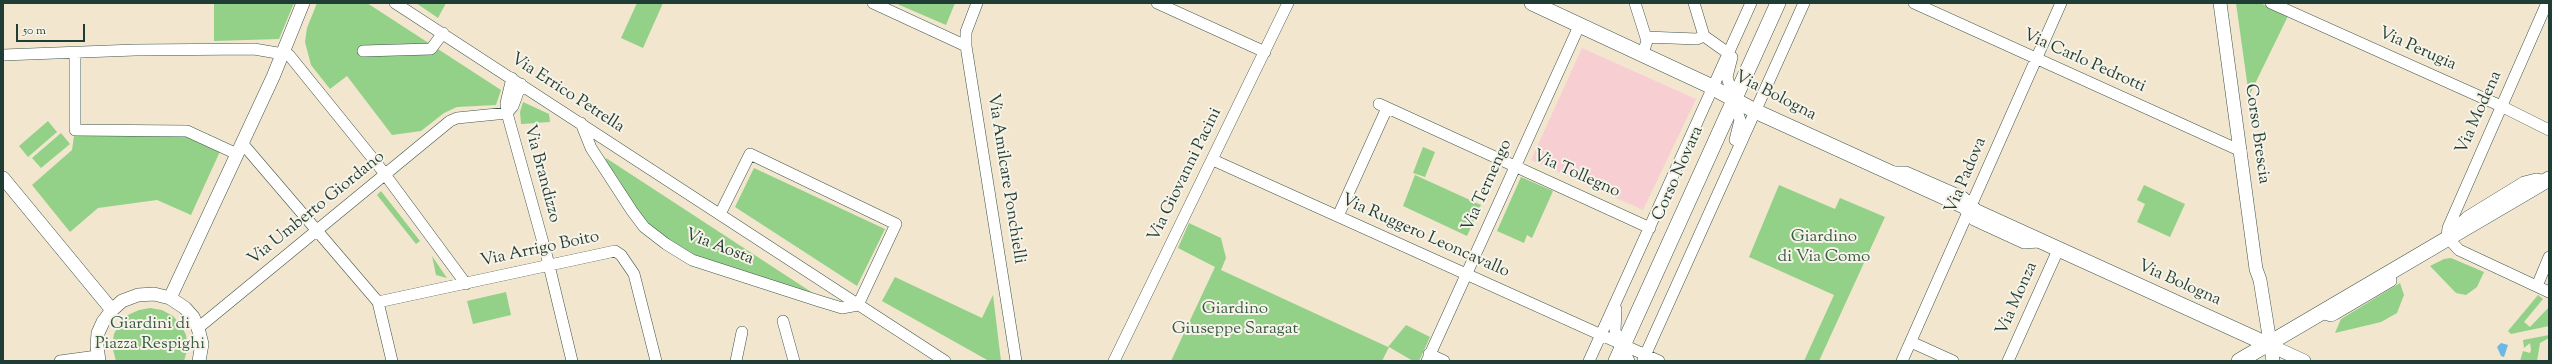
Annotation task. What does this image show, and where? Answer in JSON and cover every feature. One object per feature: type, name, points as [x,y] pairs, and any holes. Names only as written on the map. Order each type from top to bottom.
[{"type":"main road","name":"Via Bologna","points":[[1532,3],[1643,53],[1714,88],[1755,111],[1890,173],[1970,213],[2058,250],[2266,347]]},
{"type":"main road","name":"Corso Novara","points":[[1616,361],[1778,3]]},
{"type":"main road","points":[[2239,361],[2266,347],[2320,313],[2548,180]]},
{"type":"street","points":[[170,298],[283,52],[303,3]]},
{"type":"street","name":"Via Errico Petrella","points":[[395,3],[945,361]]},
{"type":"street","points":[[872,3],[966,46]]},
{"type":"street","name":"Via Amilcare Ponchielli","points":[[977,3],[966,32],[966,46],[1016,361]]},
{"type":"street","points":[[1157,3],[1265,52]]},
{"type":"street","name":"Via Giovanni Pacini","points":[[1114,361],[1288,3]]},
{"type":"street","points":[[1635,3],[1646,37],[1647,45],[1643,53]]},
{"type":"street","points":[[1646,37],[1697,39],[1704,36],[1694,3]]},
{"type":"street","name":"Corso Novara","points":[[1589,361],[1714,88],[1751,3]]},
{"type":"street","points":[[1644,358],[1804,3]]},
{"type":"street","name":"Via Carlo Pedrotti","points":[[1914,3],[2241,151]]},
{"type":"street","name":"Via Padova","points":[[1902,361],[1970,213],[2036,59],[2062,3]]},
{"type":"street","name":"Corso Brescia","points":[[2220,3],[2256,269],[2255,299],[2266,347],[2273,361]]},
{"type":"street","name":"Via Perugia","points":[[2271,3],[2288,6],[2502,106],[2549,130]]},
{"type":"street","name":"Via Modena","points":[[2453,235],[2448,228],[2547,3]]},
{"type":"street","name":"Via Ternengo","points":[[1428,358],[1467,275],[1514,166],[1580,24]]},
{"type":"street","points":[[1731,164],[1740,120],[1727,77],[1738,32]]},
{"type":"street","points":[[363,51],[431,49],[442,33]]},
{"type":"street","name":"Via Bologna","points":[[1704,36],[1728,53]]},
{"type":"street","points":[[3,55],[75,52],[254,50],[283,52],[289,55],[386,175],[466,284]]},
{"type":"street","points":[[75,52],[75,130],[188,131],[239,149],[318,232],[378,302],[392,361]]},
{"type":"street","name":"Via Brandizzo","points":[[517,81],[506,103],[507,113],[572,361]]},
{"type":"street","name":"Via Tollegno","points":[[1338,216],[1383,106],[1650,228]]},
{"type":"street","name":"Via Umberto Giordano","points":[[198,328],[318,232],[450,121],[457,118],[507,113]]},
{"type":"street","name":"Via Aosta","points":[[581,123],[591,148],[632,211],[651,233],[670,248],[703,264],[842,308],[858,305]]},
{"type":"street","points":[[720,214],[750,154],[896,224],[858,305]]},
{"type":"street","name":"Via Ruggero Leoncavallo","points":[[1213,160],[1623,345],[1644,358],[1659,361]]},
{"type":"street","points":[[3,178],[112,310]]},
{"type":"street","points":[[2453,235],[2460,250],[2549,292]]},
{"type":"street","name":"Via Monza","points":[[2008,361],[2058,250]]},
{"type":"street","name":"Via Arrigo Boito","points":[[378,302],[615,251],[622,255],[634,274],[656,361]]},
{"type":"street","points":[[2537,286],[2549,257]]},
{"type":"street","points":[[60,361],[98,358],[98,334],[103,322],[112,310],[122,301],[138,295],[154,294],[170,298],[185,308],[198,328],[202,344],[203,361]]},
{"type":"street","points":[[1617,301],[1615,329],[1629,361]]},
{"type":"street","points":[[784,321],[794,361]]},
{"type":"street","points":[[736,361],[742,332]]},
{"type":"street","points":[[1911,342],[1953,361]]},
{"type":"street","name":"Via Bologna","points":[[2266,347],[2304,361]]},
{"type":"street","points":[[1428,358],[1444,361]]},
{"type":"shaded area","points":[[1582,48],[1696,99],[1643,210],[1531,160]]},
{"type":"green space","points":[[214,3],[294,3],[279,39],[214,41]]},
{"type":"green space","points":[[317,3],[367,3],[501,90],[496,105],[457,107],[444,113],[421,131],[392,135],[347,76],[330,89],[311,65],[305,42],[307,28]]},
{"type":"green space","points":[[416,3],[446,3],[438,18]]},
{"type":"green space","points":[[637,3],[663,3],[643,48],[621,38]]},
{"type":"green space","points":[[895,3],[955,3],[946,25]]},
{"type":"green space","points":[[2236,3],[2260,3],[2288,16],[2249,96]]},
{"type":"green space","points":[[523,102],[549,114],[550,122],[521,124],[520,112]]},
{"type":"green space","points":[[48,121],[57,132],[28,157],[19,146]]},
{"type":"green space","points":[[75,129],[187,131],[222,147],[191,215],[157,200],[98,208],[70,232],[32,185],[72,150]]},
{"type":"green space","points":[[61,133],[70,144],[41,168],[32,158]]},
{"type":"green space","points":[[1423,147],[1435,152],[1425,177],[1413,173]]},
{"type":"green space","points":[[606,158],[822,299],[681,250],[647,224],[637,212],[619,180],[605,160]]},
{"type":"green space","points":[[754,168],[885,229],[857,286],[735,207]]},
{"type":"green space","points":[[1415,175],[1481,205],[1467,236],[1403,206]]},
{"type":"green space","points":[[1521,177],[1553,191],[1532,238],[1527,235],[1524,243],[1497,231]]},
{"type":"green space","name":"Giardino di Via Como","points":[[1779,185],[1835,209],[1840,198],[1885,217],[1819,361],[1804,361],[1834,295],[1749,257]]},
{"type":"green space","points":[[2144,185],[2185,204],[2170,237],[2137,222],[2145,204],[2137,200]]},
{"type":"green space","points":[[381,191],[420,241],[416,244],[377,195]]},
{"type":"green space","name":"Giardino Giuseppe Saragat","points":[[1189,223],[1221,238],[1226,258],[1221,270],[1388,347],[1406,325],[1430,337],[1419,361],[1413,361],[1389,347],[1382,361],[1171,361],[1215,267],[1178,248]]},
{"type":"green space","points":[[432,256],[447,278],[436,275]]},
{"type":"green space","points":[[2451,258],[2484,272],[2477,287],[2466,295],[2456,293],[2430,266],[2444,259]]},
{"type":"green space","points":[[895,277],[982,318],[993,295],[1001,361],[989,361],[882,301]]},
{"type":"green space","points":[[2400,283],[2404,295],[2397,313],[2381,322],[2335,333],[2341,319]]},
{"type":"green space","points":[[506,292],[511,315],[473,324],[467,301]]},
{"type":"green space","points":[[2538,295],[2543,299],[2524,322],[2530,327],[2549,307],[2549,326],[2511,334],[2508,331]]},
{"type":"green space","name":"Giardini di Piazza Respighi","points":[[150,308],[162,310],[173,316],[181,325],[186,335],[188,347],[184,361],[116,361],[112,346],[114,334],[119,324],[128,315],[139,310]]},
{"type":"green space","points":[[2549,335],[2549,338],[2540,343],[2537,361],[2520,361],[2523,351],[2530,353],[2531,350],[2530,343],[2524,348],[2523,340]]},
{"type":"water","points":[[2501,343],[2508,345],[2504,357],[2501,356],[2497,347]]}]
